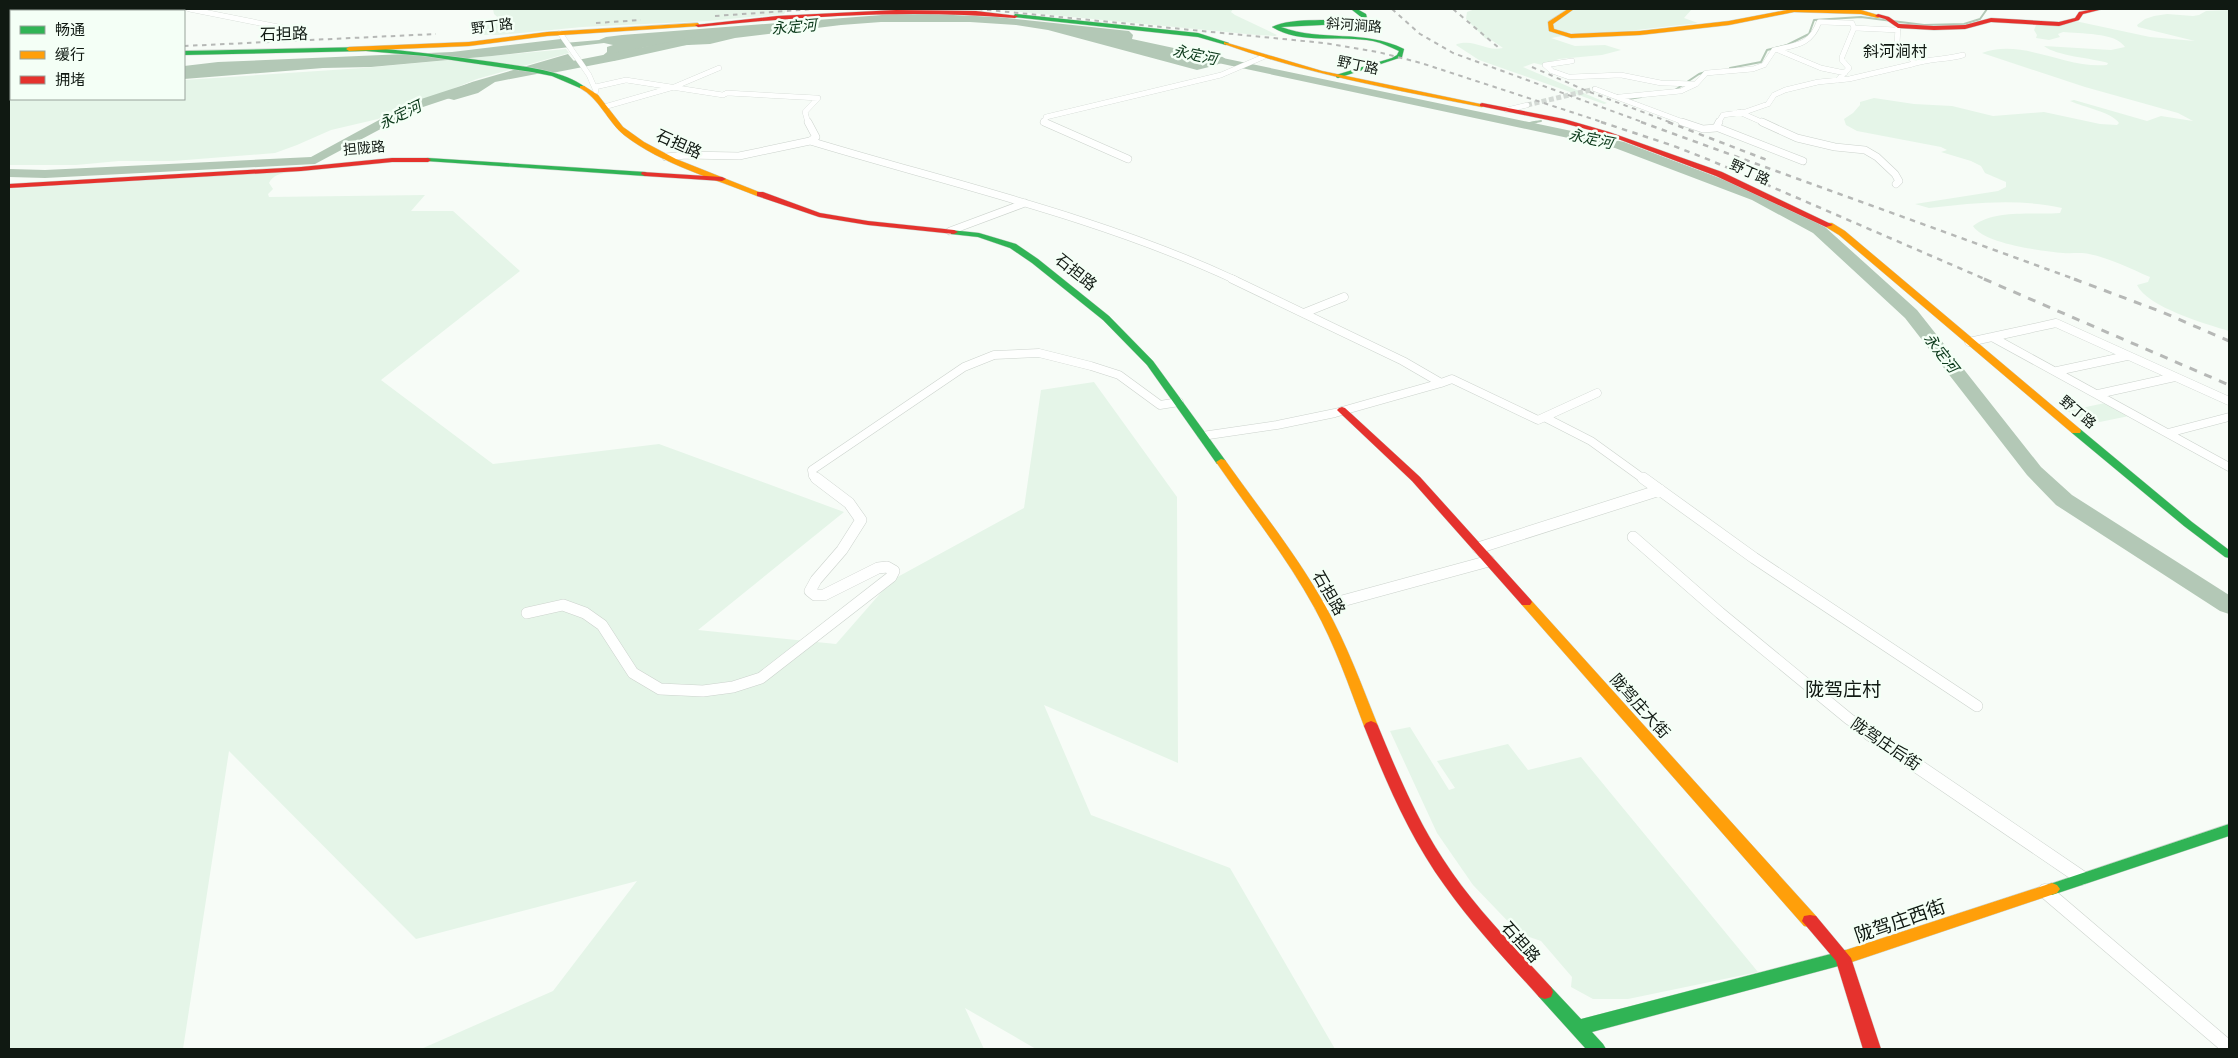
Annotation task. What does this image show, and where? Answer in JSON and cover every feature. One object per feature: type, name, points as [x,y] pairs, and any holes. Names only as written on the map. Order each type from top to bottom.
[{"type":"main road","name":"斜河涧路","points":[[1337,76],[1400,56],[1402,50],[1395,45],[1382,41],[1310,36],[1286,32],[1275,27],[1286,24],[1353,22],[1364,18],[1364,15],[1354,9]]},
{"type":"main road","points":[[1571,9],[1550,23],[1551,30],[1571,36],[1624,35],[1729,23],[1794,10],[1861,12],[1894,25],[1965,27],[1991,20],[2059,24],[2077,19],[2081,13],[2100,9]]},
{"type":"main road","name":"野丁路","points":[[346,49],[468,44],[561,34],[696,25],[790,12],[927,10],[998,14],[1198,35],[1219,40],[1260,59],[1586,127],[1663,152],[1719,174],[1826,223],[1854,242],[1969,342],[2181,518],[2229,555]]},
{"type":"main road","name":"石担路","points":[[185,53],[366,49],[425,54],[554,75],[580,86],[599,97],[624,133],[637,142],[666,157],[797,208],[819,215],[868,223],[950,232],[998,240],[1013,246],[1036,261],[1124,335],[1150,363],[1179,402],[1292,563],[1320,607],[1338,642],[1396,789],[1424,841],[1450,882],[1479,918],[1597,1049]]},
{"type":"main road","name":"担陇路","points":[[9,186],[301,169],[392,160],[440,160],[722,179]]},
{"type":"main road","name":"陇驾庄大街","points":[[1342,410],[1416,479],[1843,958],[1872,1049]]},
{"type":"main road","name":"陇驾庄西街","points":[[1577,1028],[1843,958],[2229,830]]},
{"type":"street","points":[[189,9],[299,31]]},
{"type":"street","points":[[1802,161],[1716,127],[1703,129],[1649,111],[1597,90],[1618,97],[1688,90],[1706,73],[1753,69],[1764,65],[1774,50],[1800,44],[1815,34],[1819,22],[1852,23],[1854,28],[1842,57],[1842,60],[1849,68],[1838,80]]},
{"type":"street","points":[[1854,28],[1894,25],[1897,45],[1904,54],[1913,60],[1913,64]]},
{"type":"street","points":[[561,34],[585,69],[599,97]]},
{"type":"street","points":[[1777,50],[1821,68],[1845,73]]},
{"type":"street","points":[[1716,127],[1723,115],[1768,104],[1774,95],[1785,90],[1913,64],[1926,59],[1953,58],[1963,55]]},
{"type":"street","points":[[1128,159],[1102,146],[1044,123],[1046,117],[1230,72],[1260,59]]},
{"type":"street","points":[[1572,61],[1545,65],[1556,73],[1570,77],[1590,78],[1614,74],[1660,83],[1694,84]]},
{"type":"street","points":[[599,97],[674,87],[720,68]]},
{"type":"street","points":[[599,97],[626,80],[723,95],[727,92],[818,98],[805,112],[807,121],[816,137],[810,141],[739,156],[686,155],[666,157]]},
{"type":"street","points":[[1507,110],[1527,105]]},
{"type":"street","points":[[1739,112],[1797,138],[1835,147],[1865,150],[1877,157],[1895,174],[1899,181],[1896,184]]},
{"type":"street","points":[[810,141],[907,171],[1025,203],[1165,250],[1256,289],[1382,351],[1441,383]]},
{"type":"street","points":[[950,232],[1025,203]]},
{"type":"street","points":[[1304,313],[1344,297]]},
{"type":"street","points":[[1969,342],[2056,323],[2229,401]]},
{"type":"street","points":[[1992,337],[2229,467]]},
{"type":"street","points":[[527,613],[563,605],[585,614],[602,625],[633,673],[660,689],[703,691],[733,687],[761,678],[891,577],[894,572],[887,567],[878,568],[824,595],[815,594],[810,590],[813,581],[828,567],[848,543],[861,520],[849,503],[813,476],[812,470],[956,373],[994,355],[1039,353],[1119,375],[1160,405],[1179,402]]},
{"type":"street","points":[[2057,371],[2127,356]]},
{"type":"street","points":[[2098,394],[2175,377]]},
{"type":"street","points":[[1202,436],[1276,425],[1342,410],[1452,380],[1538,420],[1546,418],[1597,393]]},
{"type":"street","points":[[2168,433],[2229,417]]},
{"type":"street","points":[[1546,418],[1590,440],[1754,558],[1977,706]]},
{"type":"street","points":[[1478,548],[1660,490]]},
{"type":"street","name":"陇驾庄后街","points":[[1633,537],[1720,613],[1849,719],[2082,878]]},
{"type":"street","points":[[1320,607],[1489,561]]},
{"type":"street","points":[[2045,890],[2229,1048]]},
{"type":"shaded area","points":[[493,9],[787,9],[784,14],[708,21],[582,27],[499,35],[479,35],[474,33],[481,26],[502,21],[494,14]]},
{"type":"shaded area","points":[[991,9],[1233,9],[1231,12],[1235,15],[1277,35],[1257,35]]},
{"type":"shaded area","points":[[1475,9],[1692,9],[1684,18],[1698,23],[1619,32],[1581,34],[1565,32],[1562,36],[1551,38],[1575,46],[1605,45],[1621,50],[1602,55],[1559,59],[1542,65],[1534,63],[1523,67],[1607,103],[1604,104],[1479,60],[1456,45],[1470,43],[1497,49],[1503,48],[1490,39],[1486,39],[1466,19],[1467,12]]},
{"type":"shaded area","points":[[2229,10],[2229,331],[2178,314],[2152,300],[2137,285],[2148,282],[2150,277],[2120,264],[2086,253],[2054,252],[2014,246],[1989,238],[1973,226],[1992,217],[2015,214],[2060,213],[2062,208],[2012,202],[1929,208],[1915,204],[1998,191],[2006,187],[2006,182],[1985,173],[1981,166],[1971,161],[1941,152],[1947,150],[1941,147],[1857,131],[1846,125],[1844,119],[1853,113],[1860,105],[1860,102],[1874,98],[1914,104],[1952,106],[1993,116],[2044,112],[2100,124],[2117,125],[2119,123],[2104,113],[2070,101],[2074,100],[2147,121],[2161,116],[2193,121],[2178,113],[2085,87],[1982,53],[1997,49],[2013,49],[2076,63],[2107,65],[2108,63],[2057,52],[2044,46],[2111,50],[2125,47],[2120,42],[2106,36],[2063,32],[2058,34],[2060,37],[2049,40],[2036,38],[2037,35],[2034,30],[2037,23],[2060,24],[2075,21],[2150,37],[2195,41],[2138,27],[2137,25],[2145,19],[2154,16],[2167,14],[2193,16],[2206,11]]},
{"type":"shaded area","points":[[566,49],[569,53],[477,79],[378,119],[331,130],[275,153],[173,161],[119,161],[76,165],[9,165],[9,97],[10,100],[185,100],[185,80],[363,68]]},
{"type":"shaded area","points":[[288,172],[277,175],[271,180],[269,183],[273,189],[268,194],[269,197],[425,195],[411,211],[453,211],[520,271],[381,380],[493,464],[659,444],[844,512],[698,630],[836,644],[892,580],[1024,508],[1041,390],[1094,382],[1177,497],[1178,763],[1044,705],[1091,815],[1230,868],[1335,1049],[1036,1049],[965,1008],[984,1049],[421,1049],[553,991],[637,881],[416,939],[229,751],[183,1049],[9,1049],[9,189]]},
{"type":"shaded area","points":[[2105,403],[2129,416],[2090,424],[2067,411]]},
{"type":"shaded area","points":[[1410,727],[1449,790],[1455,788],[1437,761],[1508,744],[1528,770],[1581,757],[1758,972],[1628,999],[1593,999],[1571,987],[1572,977],[1541,941],[1520,934],[1473,885],[1437,833],[1390,731]]},
{"type":"water","points":[[908,13],[998,17],[1129,31],[1133,35],[1132,39],[1211,56],[1220,56],[1227,61],[1197,70],[1048,30],[1016,25],[970,22],[881,22],[735,38],[710,44],[645,47],[632,51],[625,57],[613,61],[600,58],[607,52],[607,47],[613,45],[604,43],[371,67],[323,68],[185,79],[185,66],[218,62],[452,52],[561,39],[564,43],[599,40],[622,35]]},
{"type":"water","points":[[568,54],[578,66],[495,82],[478,93],[454,100],[439,96],[472,82]]},
{"type":"waterway","points":[[1730,68],[1761,62],[1767,50],[1787,45],[1809,34],[1814,20],[1861,17],[1924,25],[1964,24],[1980,19],[1987,9]]},
{"type":"waterway","name":"永定河","points":[[547,70],[619,57],[705,38]]},
{"type":"waterway","name":"永定河","points":[[1194,55],[1619,145],[1757,197],[1819,230],[1911,314],[2034,471],[2064,500],[2229,606]]},
{"type":"waterway","points":[[1675,90],[1699,74],[1709,71]]},
{"type":"waterway","name":"永定河","points":[[9,173],[45,174],[305,162],[315,160],[416,105],[470,87]]},
{"type":"waterway","points":[[1628,99],[1641,97]]},
{"type":"waterway","points":[[1530,123],[1541,121]]},
{"type":"waterway","name":"永定河","points":[[1523,125],[1536,122]]},
{"type":"tunnel","points":[[1527,105],[1595,89]]},
{"type":"railway","points":[[715,16],[814,9]]},
{"type":"railway","points":[[978,9],[1324,43],[1378,52],[1421,63],[1605,123]]},
{"type":"railway","points":[[1392,9],[1420,34],[1453,53],[1645,123]]},
{"type":"railway","points":[[1453,9],[1499,48]]},
{"type":"railway","points":[[596,23],[641,20]]},
{"type":"railway","points":[[185,46],[436,34]]},
{"type":"railway","points":[[1532,67],[1587,91],[1672,123]]},
{"type":"railway","points":[[1601,122],[1674,146],[1712,161],[1987,280]]},
{"type":"railway","points":[[1641,122],[2077,280]]},
{"type":"railway","points":[[1668,122],[1767,160]]},
{"type":"railway","points":[[1984,279],[2229,385]]},
{"type":"railway","points":[[2074,279],[2162,312],[2229,341]]},
{"type":"traffic: fast","points":[[1338,76],[1394,59],[1400,56],[1402,50],[1388,43],[1373,39],[1323,37],[1290,32],[1275,27],[1297,23],[1353,21],[1364,18],[1364,15],[1354,9]]},
{"type":"traffic: fast","points":[[1015,16],[1198,35],[1226,43]]},
{"type":"traffic: fast","points":[[185,53],[366,49],[425,54],[532,70],[554,75],[582,87]]},
{"type":"traffic: fast","points":[[428,160],[645,174]]},
{"type":"traffic: fast","points":[[954,232],[979,235],[1013,246],[1035,261],[1106,318],[1150,363],[1221,462]]},
{"type":"traffic: fast","points":[[2076,431],[2188,524],[2229,555]]},
{"type":"traffic: fast","points":[[2052,889],[2229,830]]},
{"type":"traffic: fast","points":[[1577,1028],[1846,957]]},
{"type":"traffic: fast","points":[[1545,992],[1597,1049]]},
{"type":"traffic: slow","points":[[1571,9],[1550,23],[1551,30],[1571,36],[1640,33],[1729,23],[1794,10],[1861,12],[1878,16]]},
{"type":"traffic: slow","points":[[349,49],[469,44],[547,34],[698,25]]},
{"type":"traffic: slow","points":[[1226,43],[1289,64],[1321,72],[1482,105]]},
{"type":"traffic: slow","points":[[582,87],[596,96],[621,129],[641,144],[674,161],[760,194]]},
{"type":"traffic: slow","points":[[1829,225],[1842,233],[2076,431]]},
{"type":"traffic: slow","points":[[1221,462],[1285,551],[1328,621],[1371,726]]},
{"type":"traffic: slow","points":[[1526,602],[1810,921]]},
{"type":"traffic: slow","points":[[1846,957],[2052,889]]},
{"type":"traffic: jam","points":[[1878,16],[1887,18],[1898,26],[1934,28],[1965,27],[1991,20],[2059,24],[2077,19],[2081,13],[2100,9]]},
{"type":"traffic: jam","points":[[698,25],[856,12],[936,11],[1015,16]]},
{"type":"traffic: jam","points":[[1482,105],[1564,121],[1607,133],[1719,174],[1829,225]]},
{"type":"traffic: jam","points":[[9,186],[301,169],[392,160],[428,160]]},
{"type":"traffic: jam","points":[[645,174],[722,179]]},
{"type":"traffic: jam","points":[[760,194],[819,215],[868,223],[954,232]]},
{"type":"traffic: jam","points":[[1342,410],[1416,479],[1526,602]]},
{"type":"traffic: jam","points":[[1371,726],[1406,807],[1426,846],[1450,882],[1473,911],[1545,992]]},
{"type":"traffic: jam","points":[[1810,921],[1843,958],[1872,1049]]},
{"type":"district","name":"斜河涧村","points":[[1895,51]]},
{"type":"district","name":"陇驾庄村","points":[[1843,689]]}]
